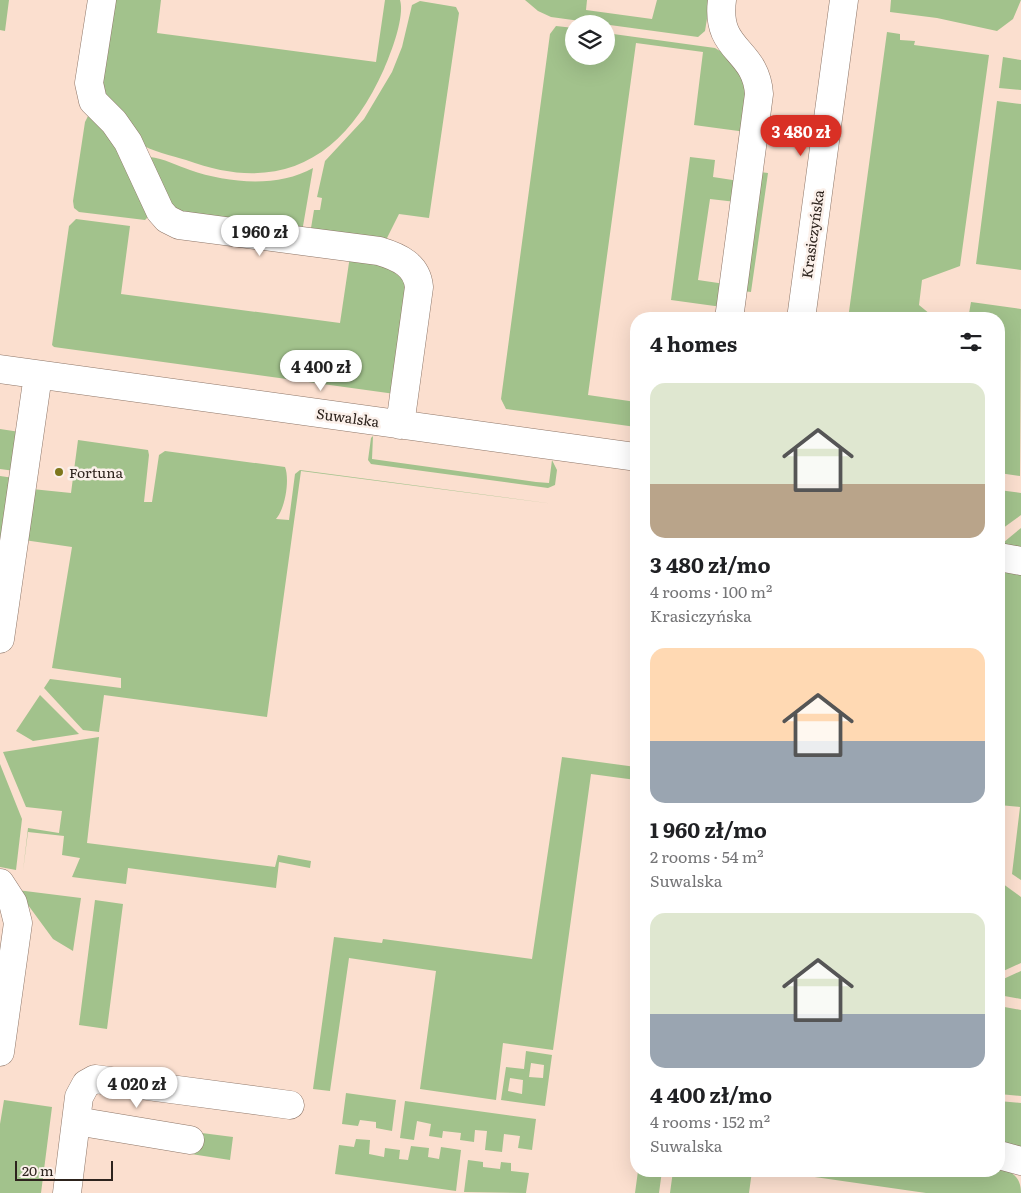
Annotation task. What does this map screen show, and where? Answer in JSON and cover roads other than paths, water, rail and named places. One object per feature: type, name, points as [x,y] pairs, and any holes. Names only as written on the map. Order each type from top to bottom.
[{"type":"street","points":[[102,0],[89,83],[90,94],[128,142],[163,216],[179,225],[379,251],[404,261],[415,273],[418,287],[400,424]]},
{"type":"street","points":[[722,0],[721,21],[724,33],[752,66],[756,75],[759,94],[730,312]]},
{"type":"street","name":"Krasiczyńska","points":[[802,312],[844,0]]},
{"type":"street","name":"Suwalska","points":[[0,369],[630,456]]},
{"type":"street","points":[[0,639],[38,375]]},
{"type":"street","points":[[1005,559],[1021,561]]},
{"type":"street","points":[[0,883],[13,903],[18,923],[0,1052]]},
{"type":"street","points":[[67,1193],[80,1093],[86,1084],[99,1078],[290,1105]]},
{"type":"street","points":[[76,1121],[190,1140]]},
{"type":"street","points":[[1005,1157],[1021,1161]]},
{"type":"place","name":"Fortuna","points":[[59,472]]}]
